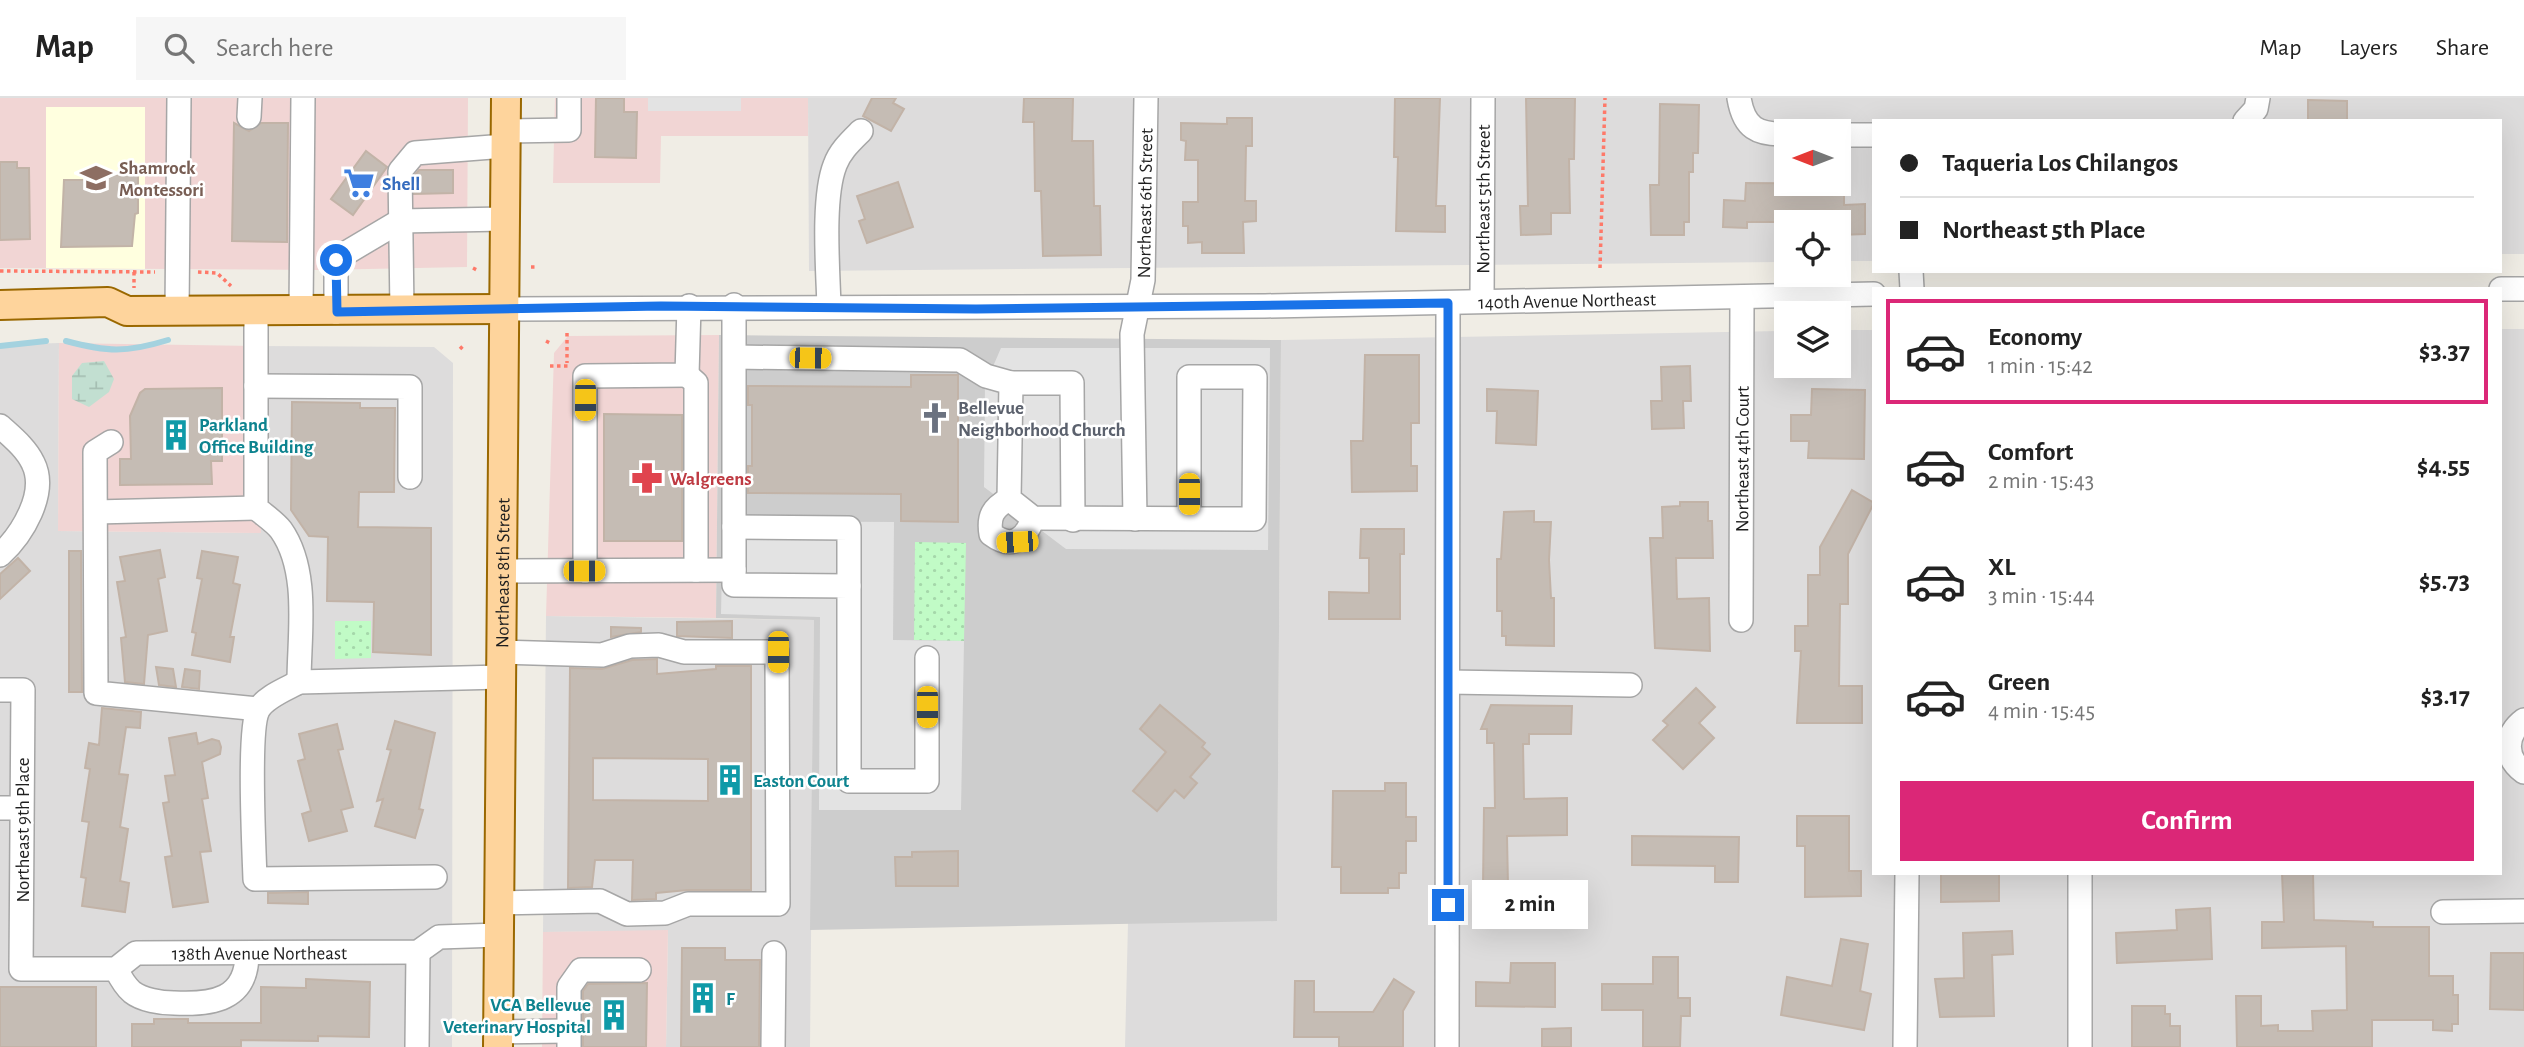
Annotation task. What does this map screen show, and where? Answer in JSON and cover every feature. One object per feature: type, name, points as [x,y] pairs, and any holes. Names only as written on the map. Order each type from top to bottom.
[{"type":"main road","name":"Northeast 8th Street","points":[[498,1040],[506,98]]},
{"type":"main road","name":"140th Avenue Northeast","points":[[0,305],[131,301],[177,311],[503,309]]},
{"type":"main road","name":"140th Avenue Northeast","points":[[0,319],[107,321],[131,301]]},
{"type":"street","points":[[177,311],[178,98]]},
{"type":"street","points":[[301,311],[303,98]]},
{"type":"street","points":[[402,311],[400,171],[415,153],[505,138],[569,131],[569,98]]},
{"type":"street","name":"Northeast 6th Street","points":[[1136,519],[1132,334],[1143,280],[1146,98]]},
{"type":"street","name":"Northeast 5th Street","points":[[1482,302],[1483,98]]},
{"type":"street","points":[[2247,119],[2256,109],[2258,98]]},
{"type":"street","points":[[1741,105],[1745,121],[1752,127],[1762,132],[1774,133]]},
{"type":"street","points":[[829,307],[830,186],[840,156],[861,131]]},
{"type":"street","points":[[1852,135],[1872,135]]},
{"type":"street","points":[[337,312],[336,260],[400,222],[504,219]]},
{"type":"street","points":[[2502,289],[2524,289]]},
{"type":"street","name":"140th Avenue Northeast","points":[[503,309],[689,306],[1137,307],[1872,294]]},
{"type":"street","name":"Northeast 4th Court","points":[[1741,620],[1742,297]]},
{"type":"street","points":[[1447,1047],[1448,303]]},
{"type":"street","points":[[687,375],[689,306]]},
{"type":"street","points":[[734,306],[734,585],[849,586]]},
{"type":"street","points":[[256,311],[256,508]]},
{"type":"street","points":[[735,357],[960,360],[986,376],[1011,383],[1072,383],[1073,520]]},
{"type":"street","points":[[584,571],[585,376],[687,375],[696,383],[696,570]]},
{"type":"street","points":[[1009,499],[1033,518],[1254,519],[1255,377],[1189,377],[1189,518]]},
{"type":"street","points":[[1009,499],[1011,383]]},
{"type":"street","points":[[256,386],[410,387],[410,477]]},
{"type":"street","points":[[0,426],[25,450],[34,464],[38,480],[36,496],[23,528],[0,555]]},
{"type":"street","points":[[111,442],[95,452],[96,693],[258,709]]},
{"type":"street","points":[[1009,499],[996,506],[988,520],[991,534],[1003,543],[1017,542],[1028,532],[1033,518]]},
{"type":"street","points":[[96,512],[256,508],[281,529],[292,553],[299,584],[299,682]]},
{"type":"street","points":[[734,527],[849,528],[849,781],[927,781],[927,658]]},
{"type":"street","points":[[502,571],[734,570]]},
{"type":"street","points":[[435,877],[255,879],[254,736],[258,709],[276,694],[299,682],[602,654],[630,646],[659,645],[684,652],[778,652],[778,904],[688,904],[665,913],[627,914],[600,901],[499,903]]},
{"type":"street","points":[[1448,682],[1630,685]]},
{"type":"street","name":"Northeast 9th Place","points":[[11,690],[11,808],[22,969]]},
{"type":"street","points":[[2524,720],[2515,728],[2509,746],[2515,764],[2524,772]]},
{"type":"street","points":[[1905,1047],[1907,875]]},
{"type":"street","points":[[2080,875],[2080,1047]]},
{"type":"street","points":[[2444,912],[2524,911]]},
{"type":"street","name":"138th Avenue Northeast","points":[[22,969],[116,969],[136,953],[418,952],[439,937],[499,935]]},
{"type":"street","points":[[417,1047],[418,952]]},
{"type":"street","points":[[772,1047],[774,953]]},
{"type":"street","points":[[116,969],[133,993],[166,1003],[208,1003],[224,998],[237,988],[247,971],[247,954]]},
{"type":"street","points":[[498,1040],[569,1039],[569,987],[581,970],[639,970]]},
{"type":"path","points":[[1600,268],[1605,98]]},
{"type":"path","points":[[0,271],[217,273],[231,286]]},
{"type":"path","points":[[131,301],[134,272]]},
{"type":"path","points":[[550,366],[570,366],[567,333]]},
{"type":"path","points":[[460,349],[464,345]]},
{"type":"shaded area","points":[[0,98],[468,98],[467,267],[318,270],[0,268]]},
{"type":"shaded area","points":[[555,98],[808,98],[808,136],[661,136],[660,183],[553,183]]},
{"type":"shaded area","points":[[648,98],[741,98],[741,111],[648,111]]},
{"type":"shaded area","points":[[808,98],[2524,98],[2524,254],[2502,254],[2502,119],[1872,119],[1872,261],[1851,261],[1851,210],[1774,210],[1774,262],[809,271]]},
{"type":"shaded area","name":"Shamrock Montessori","points":[[46,107],[145,107],[145,269],[46,268]]},
{"type":"shaded area","points":[[2502,329],[2524,329],[2524,1047],[1125,1047],[1128,923],[1277,920],[1281,340],[1774,331],[1774,378],[1851,378],[1851,330],[1872,330],[1872,875],[2502,875]]},
{"type":"shaded area","points":[[719,335],[716,618],[546,616],[554,353],[568,336]]},
{"type":"shaded area","points":[[719,335],[1281,340],[1277,921],[810,930],[814,620],[716,618]]},
{"type":"shaded area","points":[[59,343],[58,531],[261,533],[260,346],[434,347],[453,363],[452,1047],[0,1047],[0,345]]},
{"type":"shaded area","points":[[59,343],[260,346],[261,533],[58,531]]},
{"type":"shaded area","points":[[1001,348],[1270,348],[1268,550],[1066,549],[984,487],[985,385]]},
{"type":"shaded area","points":[[723,521],[894,522],[893,640],[964,641],[961,810],[819,810],[820,617],[721,614]]},
{"type":"shaded area","points":[[546,616],[814,620],[810,1047],[666,1047],[668,931],[543,932]]},
{"type":"shaded area","points":[[668,930],[666,1047],[542,1047],[543,932]]},
{"type":"green space","points":[[104,361],[114,379],[109,392],[89,407],[72,399],[72,376],[82,363]]},
{"type":"green space","points":[[915,542],[966,543],[964,641],[914,640]]},
{"type":"green space","points":[[335,621],[371,621],[371,658],[335,659]]},
{"type":"building","points":[[596,98],[624,98],[624,112],[637,112],[636,158],[595,157]]},
{"type":"building","points":[[872,98],[896,98],[893,103],[904,109],[891,131],[863,116]]},
{"type":"building","points":[[1024,98],[1073,98],[1072,141],[1093,141],[1094,206],[1100,206],[1101,255],[1043,256],[1041,191],[1035,191],[1034,122],[1023,122]]},
{"type":"building","points":[[1395,98],[1440,98],[1436,206],[1445,206],[1445,232],[1396,231],[1398,157],[1394,157]]},
{"type":"building","points":[[1526,98],[1575,98],[1574,159],[1569,159],[1570,213],[1551,213],[1551,234],[1521,235],[1520,206],[1528,206]]},
{"type":"building","points":[[2308,100],[2347,101],[2347,119],[2308,119]]},
{"type":"building","points":[[1660,104],[1699,105],[1698,153],[1693,153],[1693,172],[1689,172],[1689,222],[1684,222],[1684,235],[1651,235],[1650,185],[1659,185]]},
{"type":"building","points":[[1227,118],[1252,118],[1252,146],[1246,146],[1245,201],[1256,201],[1256,221],[1243,222],[1244,253],[1202,253],[1202,242],[1188,243],[1188,226],[1183,226],[1183,202],[1198,202],[1198,160],[1185,160],[1186,141],[1181,140],[1181,123],[1227,124]]},
{"type":"building","points":[[234,123],[249,131],[261,123],[288,123],[287,242],[232,241]]},
{"type":"building","name":"Shell","points":[[366,151],[387,167],[353,215],[331,199]]},
{"type":"building","points":[[0,162],[17,162],[17,168],[29,168],[30,239],[0,240]]},
{"type":"building","name":"Shell","points":[[419,170],[453,170],[453,193],[414,194],[414,176]]},
{"type":"building","points":[[138,174],[138,213],[135,214],[132,246],[61,247],[64,180],[92,180],[92,175]]},
{"type":"building","points":[[898,182],[913,227],[867,243],[859,221],[865,219],[857,196]]},
{"type":"building","points":[[1746,183],[1774,183],[1774,196],[1844,196],[1844,205],[1865,204],[1865,234],[1851,235],[1851,210],[1774,210],[1774,222],[1747,222],[1747,228],[1723,227],[1724,200],[1745,201]]},
{"type":"building","points":[[1365,355],[1419,355],[1419,423],[1411,423],[1411,466],[1417,466],[1417,491],[1352,492],[1351,441],[1363,441]]},
{"type":"building","points":[[1690,366],[1691,401],[1683,401],[1684,428],[1652,429],[1651,401],[1662,401],[1661,367]]},
{"type":"building","points":[[911,375],[958,375],[958,522],[901,521],[901,494],[748,493],[748,466],[752,466],[752,405],[748,405],[748,386],[911,387]]},
{"type":"building","name":"Parkland Office Building","points":[[222,388],[222,461],[211,461],[212,484],[120,485],[120,459],[131,459],[130,416],[140,393],[145,389]]},
{"type":"building","points":[[1487,389],[1538,391],[1536,445],[1496,443],[1497,411],[1487,411]]},
{"type":"building","points":[[1812,389],[1865,390],[1864,459],[1808,458],[1809,441],[1791,441],[1791,415],[1811,415]]},
{"type":"building","points":[[292,402],[360,403],[360,408],[395,408],[394,492],[359,492],[358,527],[431,528],[431,655],[373,652],[374,602],[327,601],[328,537],[309,536],[291,510]]},
{"type":"building","name":"Walgreens","points":[[604,414],[682,415],[682,541],[604,541]]},
{"type":"building","points":[[1852,490],[1872,502],[1872,507],[1848,554],[1848,604],[1840,604],[1839,686],[1862,686],[1862,723],[1797,723],[1801,651],[1795,651],[1795,626],[1808,626],[1808,575],[1820,575],[1820,547]]},
{"type":"building","points":[[1680,502],[1708,502],[1708,521],[1712,521],[1713,558],[1676,558],[1677,599],[1709,598],[1710,651],[1655,648],[1650,538],[1663,538],[1662,507],[1680,506]]},
{"type":"building","points":[[1534,511],[1534,522],[1551,522],[1549,560],[1551,598],[1554,598],[1554,646],[1506,645],[1506,636],[1502,636],[1502,611],[1497,611],[1497,559],[1501,559],[1504,512]]},
{"type":"building","points":[[1361,529],[1404,529],[1404,554],[1400,554],[1400,619],[1329,619],[1329,592],[1369,593],[1369,558],[1360,558]]},
{"type":"building","points":[[160,550],[165,577],[158,579],[167,631],[148,635],[144,684],[125,682],[121,638],[126,637],[117,582],[125,581],[120,557]]},
{"type":"building","points":[[69,551],[81,551],[82,692],[69,692]]},
{"type":"building","points":[[202,551],[238,557],[233,583],[240,585],[230,637],[234,637],[230,662],[192,655],[196,633],[192,632],[202,579],[197,578]]},
{"type":"building","points":[[18,558],[30,571],[0,599],[0,574]]},
{"type":"building","points":[[732,621],[732,638],[677,636],[677,622]]},
{"type":"building","points":[[611,627],[641,628],[641,632],[611,637]]},
{"type":"building","name":"Easton Court","points":[[657,659],[657,674],[716,669],[716,666],[751,666],[751,890],[688,890],[656,893],[656,899],[632,900],[633,860],[595,860],[592,887],[568,888],[570,668],[602,669],[632,660]],"holes":[[[593,758],[708,759],[708,801],[593,800]]]},
{"type":"building","points":[[156,667],[173,669],[176,687],[159,685]]},
{"type":"building","points":[[185,669],[200,671],[199,689],[182,687]]},
{"type":"building","points":[[1696,688],[1715,707],[1699,723],[1714,738],[1683,769],[1653,740],[1668,725],[1663,721]]},
{"type":"building","points":[[1160,705],[1205,743],[1202,747],[1210,754],[1190,777],[1197,783],[1184,798],[1175,790],[1157,811],[1133,791],[1166,752],[1140,729]]},
{"type":"building","points":[[1491,705],[1572,706],[1571,734],[1529,734],[1529,744],[1523,744],[1524,799],[1567,798],[1567,835],[1507,836],[1508,886],[1483,886],[1484,808],[1495,808],[1494,743],[1487,743],[1487,729],[1481,729]]},
{"type":"building","points":[[102,708],[141,712],[140,728],[126,727],[119,774],[128,775],[120,827],[128,829],[120,881],[129,883],[125,912],[82,906],[86,878],[81,877],[89,822],[82,821],[90,769],[85,768],[89,743],[99,745]]},
{"type":"building","points":[[395,721],[435,733],[419,809],[423,810],[415,838],[375,826],[383,799],[377,801],[391,750],[387,749]]},
{"type":"building","points":[[337,724],[343,749],[338,750],[353,807],[341,810],[347,831],[309,841],[302,814],[311,811],[298,761],[305,759],[299,734]]},
{"type":"building","points":[[196,733],[198,744],[212,739],[219,741],[221,747],[220,754],[202,762],[208,798],[202,799],[211,851],[200,852],[208,902],[173,907],[165,857],[172,856],[163,803],[169,802],[165,776],[175,775],[169,738]]},
{"type":"building","points":[[1385,783],[1406,783],[1406,817],[1416,817],[1416,841],[1406,841],[1406,873],[1399,873],[1399,888],[1388,888],[1388,893],[1341,893],[1341,867],[1332,867],[1333,791],[1385,791]]},
{"type":"building","points":[[1797,816],[1849,816],[1849,871],[1861,871],[1861,896],[1805,897],[1805,846],[1797,846]]},
{"type":"building","points":[[1632,836],[1739,837],[1738,882],[1715,882],[1715,866],[1632,865]]},
{"type":"building","points":[[958,851],[958,886],[896,886],[895,857],[912,857],[912,852]]},
{"type":"building","points":[[1941,875],[1999,875],[1999,901],[1941,902]]},
{"type":"building","points":[[2282,875],[2313,875],[2314,920],[2373,922],[2373,927],[2429,927],[2429,976],[2453,976],[2453,995],[2458,995],[2458,1024],[2452,1024],[2452,1031],[2433,1030],[2433,1020],[2372,1020],[2372,1047],[2237,1047],[2236,996],[2261,996],[2261,1026],[2278,1025],[2278,1031],[2313,1031],[2312,1011],[2347,1010],[2346,946],[2262,948],[2262,922],[2284,922]]},
{"type":"building","points":[[308,892],[308,904],[268,903],[268,893]]},
{"type":"building","points":[[2210,908],[2212,959],[2117,963],[2116,933],[2177,930],[2176,910]]},
{"type":"building","points":[[2012,931],[2013,954],[1992,955],[1994,1016],[1940,1017],[1935,979],[1964,978],[1963,933]]},
{"type":"building","points":[[1841,939],[1868,944],[1860,991],[1871,994],[1864,1030],[1781,1015],[1787,977],[1832,986]]},
{"type":"building","points":[[682,948],[725,948],[725,960],[760,960],[759,1047],[681,1047]]},
{"type":"building","points":[[2491,953],[2524,953],[2524,1010],[2490,1009]]},
{"type":"building","points":[[1653,957],[1678,957],[1678,998],[1690,998],[1690,1016],[1681,1016],[1680,1047],[1643,1047],[1643,1010],[1602,1010],[1602,984],[1653,984]]},
{"type":"building","points":[[1511,963],[1555,963],[1555,1007],[1476,1006],[1476,982],[1510,983]]},
{"type":"building","points":[[306,979],[370,982],[369,1037],[318,1036],[318,1041],[241,1040],[241,1047],[132,1047],[132,1024],[154,1024],[154,1019],[188,1019],[188,1023],[261,1023],[261,987],[306,988]]},
{"type":"building","points":[[1394,979],[1414,992],[1403,1011],[1403,1047],[1339,1047],[1339,1037],[1294,1037],[1295,981],[1314,981],[1314,1012],[1373,1012]]},
{"type":"building","name":"VCA Bellevue Veterinary Hospital","points":[[647,983],[646,1047],[583,1047],[583,991],[588,984]]},
{"type":"building","points":[[0,987],[96,987],[96,1047],[0,1047]]},
{"type":"building","points":[[2132,1006],[2165,1006],[2165,1014],[2170,1014],[2170,1026],[2180,1026],[2180,1047],[2132,1047]]},
{"type":"building","points":[[1571,1028],[1571,1047],[1542,1047],[1542,1029]]},
{"type":"waterway","points":[[66,341],[117,350],[168,340]]},
{"type":"waterway","points":[[0,346],[46,341]]},
{"type":"place","name":"Shamrock Montessori","points":[[96,178]]},
{"type":"place","name":"Shell","points":[[359,183]]},
{"type":"place","name":"Bellevue Neighborhood Church","points":[[935,418]]},
{"type":"place","name":"Parkland Office Building","points":[[176,435]]},
{"type":"place","name":"Walgreens","points":[[647,478]]},
{"type":"place","name":"Easton Court","points":[[730,780]]},
{"type":"place","name":"F","points":[[703,998]]},
{"type":"place","name":"VCA Bellevue Veterinary Hospital","points":[[614,1015]]},
{"type":"route","points":[[336,260],[337,312],[661,306],[976,309],[1448,303],[1448,905]]}]
